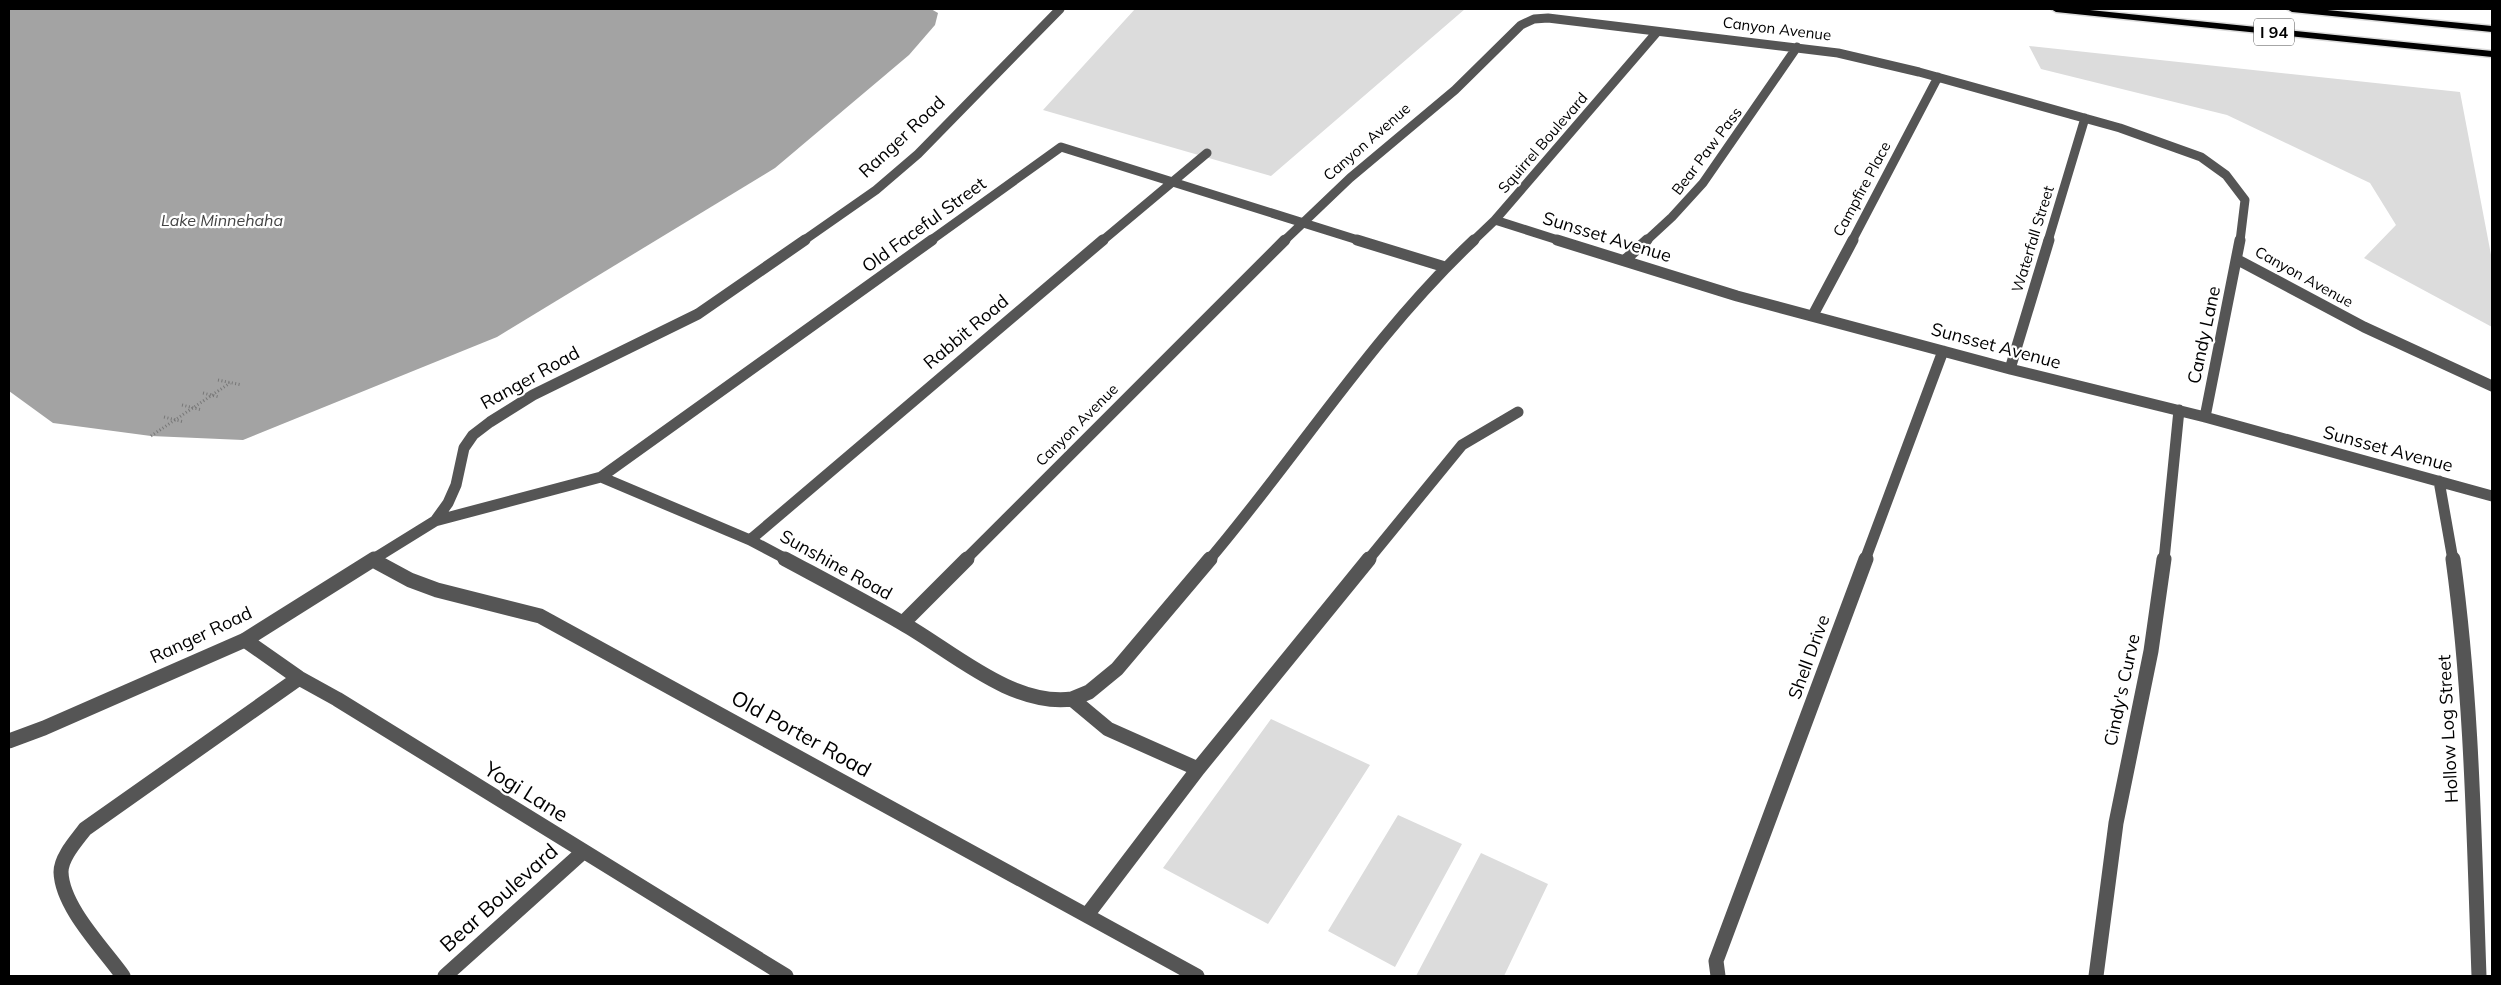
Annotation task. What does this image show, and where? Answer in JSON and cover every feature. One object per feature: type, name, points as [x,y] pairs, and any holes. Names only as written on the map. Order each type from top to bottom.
[{"type":"highway","name":"I 94","points":[[2056,9],[2492,54]]},
{"type":"highway","name":"I 94","points":[[2292,9],[2492,29]]},
{"type":"street","name":"Ranger Road","points":[[9,741],[44,728],[245,640],[435,521],[448,504],[456,485],[464,448],[484,426],[533,396],[698,314],[876,190],[918,154],[1060,9]]},
{"type":"street","name":"Canyon Avenue","points":[[903,623],[1302,223],[1350,178],[1455,90],[1526,22],[1538,19],[1558,19],[1838,53],[1938,77],[2120,128],[2201,157],[2226,175],[2245,200],[2238,260],[2361,327],[2432,361],[2492,386]]},
{"type":"street","name":"Squirrel Boulevard","points":[[1445,267],[1494,220],[1657,32]]},
{"type":"street","name":"Bear Paw Pass","points":[[1625,260],[1672,217],[1703,183],[1797,47]]},
{"type":"street","name":"Campfire Place","points":[[1813,315],[1938,77]]},
{"type":"street","name":"Waterfall Street","points":[[2010,369],[2085,118]]},
{"type":"street","name":"Old Faceful Street","points":[[601,477],[1061,147],[1445,267]]},
{"type":"street","name":"Rabbit Road","points":[[750,540],[1170,182],[1207,153]]},
{"type":"street","name":"Sunsset Avenue","points":[[1494,220],[1737,296],[2010,369],[2178,410],[2492,496]]},
{"type":"street","name":"Candy Lane","points":[[2204,417],[2238,260]]},
{"type":"street","points":[[1198,770],[1108,729],[1072,700],[1089,692],[1117,669],[1259,501],[1336,396],[1445,267]]},
{"type":"street","name":"Shell Drive","points":[[1718,976],[1716,962],[1942,351]]},
{"type":"street","name":"Cindy's Curve","points":[[2096,976],[2116,823],[2151,651],[2164,564],[2178,410]]},
{"type":"street","points":[[1087,915],[1198,770],[1462,445],[1518,412]]},
{"type":"street","points":[[435,521],[601,477]]},
{"type":"street","name":"Sunshine Road","points":[[601,477],[750,540],[903,623],[1008,687],[1041,699],[1056,701],[1072,700]]},
{"type":"street","name":"Hollow Log Street","points":[[2439,481],[2452,540],[2468,700],[2478,976]]},
{"type":"street","name":"Old Porter Road","points":[[373,560],[410,580],[437,590],[540,616],[1197,976]]},
{"type":"street","name":"Yogi Lane","points":[[245,640],[299,678],[337,699],[783,976]]},
{"type":"street","points":[[123,976],[68,902],[61,871],[70,849],[85,829],[299,678]]},
{"type":"street","name":"Bear Boulevard","points":[[445,976],[582,852]]},
{"type":"path","points":[[218,380],[242,385]]},
{"type":"path","points":[[151,436],[230,383]]},
{"type":"path","points":[[202,393],[219,397]]},
{"type":"path","points":[[182,405],[202,410]]},
{"type":"path","points":[[164,417],[184,422]]},
{"type":"shaded area","points":[[1135,9],[1465,9],[1271,176],[1043,110]]},
{"type":"shaded area","points":[[2029,46],[2460,92],[2492,260],[2492,327],[2364,258],[2396,225],[2370,183],[2227,115],[2041,69]]},
{"type":"shaded area","points":[[1271,719],[1370,765],[1268,924],[1163,868]]},
{"type":"shaded area","points":[[1398,815],[1462,844],[1395,967],[1328,931]]},
{"type":"shaded area","points":[[1481,853],[1548,884],[1504,976],[1416,976]]},
{"type":"water","name":"Lake Minnehaha","points":[[9,9],[931,9],[938,13],[935,25],[909,55],[775,168],[497,337],[243,440],[151,436],[53,423],[9,391]]}]
